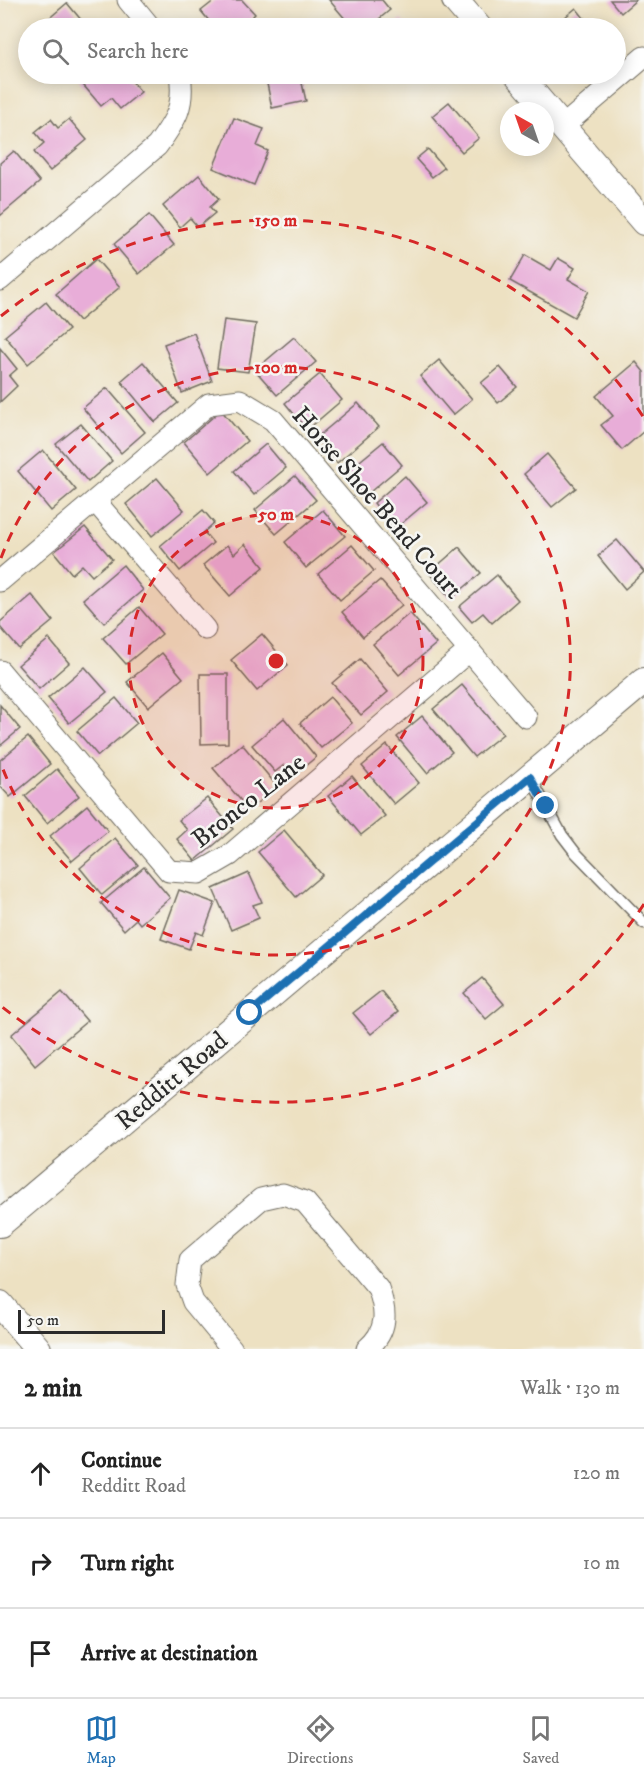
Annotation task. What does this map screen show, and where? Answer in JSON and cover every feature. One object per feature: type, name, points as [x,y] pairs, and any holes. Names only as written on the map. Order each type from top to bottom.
[{"type":"street","points":[[128,0],[143,18]]},
{"type":"street","points":[[455,0],[470,18]]},
{"type":"street","points":[[626,72],[644,57]]},
{"type":"street","points":[[0,280],[157,146],[177,119],[181,84]]},
{"type":"street","points":[[525,84],[644,222]]},
{"type":"street","points":[[562,127],[612,84]]},
{"type":"street","name":"Horse Shoe Bend Court","points":[[0,581],[209,404],[240,399],[273,420],[526,717]]},
{"type":"street","points":[[96,501],[206,629]]},
{"type":"street","name":"Bronco Lane","points":[[0,670],[169,871],[199,873],[230,855],[470,650]]},
{"type":"street","name":"Redditt Road","points":[[0,1224],[644,681]]},
{"type":"street","points":[[232,1349],[193,1302],[187,1285],[190,1260],[261,1198],[283,1194],[304,1202],[378,1288],[384,1304],[384,1330],[368,1349]]},
{"type":"street","points":[[0,1304],[38,1349]]},
{"type":"lane","points":[[530,777],[558,828],[575,852],[644,923]]},
{"type":"building","points":[[215,0],[242,0],[255,14],[251,18],[207,18],[201,11]]},
{"type":"building","points":[[329,0],[382,0],[390,10],[380,18],[344,18]]},
{"type":"building","points":[[610,0],[636,0],[621,13]]},
{"type":"building","points":[[67,3],[80,18],[50,18]]},
{"type":"building","points":[[576,8],[584,18],[564,18]]},
{"type":"building","points":[[82,84],[134,84],[141,92],[120,109],[111,98],[101,106]]},
{"type":"building","points":[[267,84],[302,84],[306,101],[272,108]]},
{"type":"building","points":[[449,102],[479,138],[462,152],[432,116]]},
{"type":"building","points":[[234,118],[264,129],[257,146],[268,151],[254,185],[213,168]]},
{"type":"building","points":[[51,119],[58,128],[69,119],[87,140],[50,171],[34,152],[44,143],[35,132]]},
{"type":"building","points":[[428,149],[444,168],[432,177],[416,159]]},
{"type":"building","points":[[14,151],[40,182],[0,216],[0,163]]},
{"type":"building","points":[[199,175],[219,199],[210,207],[215,213],[198,227],[190,218],[180,227],[163,206]]},
{"type":"building","points":[[149,215],[174,245],[139,274],[114,244]]},
{"type":"building","points":[[525,255],[551,270],[558,258],[575,268],[568,279],[589,291],[574,317],[510,281]]},
{"type":"building","points":[[96,259],[120,287],[79,321],[56,294]]},
{"type":"building","points":[[46,302],[69,330],[28,364],[5,336]]},
{"type":"building","points":[[224,320],[256,324],[248,372],[217,368]]},
{"type":"building","points":[[194,333],[212,381],[182,393],[164,344]]},
{"type":"building","points":[[294,337],[316,362],[277,395],[255,370]]},
{"type":"building","points":[[0,348],[17,369],[9,376],[17,386],[0,402]]},
{"type":"building","points":[[439,360],[472,399],[453,415],[420,376]]},
{"type":"building","points":[[143,362],[178,403],[155,422],[121,381]]},
{"type":"building","points":[[636,362],[644,372],[644,431],[622,450],[601,425],[613,416],[596,396]]},
{"type":"building","points":[[500,367],[517,387],[498,403],[481,383]]},
{"type":"building","points":[[320,374],[342,400],[307,430],[285,403]]},
{"type":"building","points":[[107,388],[145,432],[121,453],[83,408]]},
{"type":"building","points":[[358,403],[379,427],[337,463],[316,438]]},
{"type":"building","points":[[221,410],[247,441],[210,473],[184,442]]},
{"type":"building","points":[[81,424],[112,461],[88,482],[56,444]]},
{"type":"building","points":[[383,442],[402,465],[364,497],[344,474]]},
{"type":"building","points":[[266,444],[286,468],[254,495],[234,471]]},
{"type":"building","points":[[43,450],[76,490],[51,511],[18,471]]},
{"type":"building","points":[[547,454],[576,488],[552,507],[524,474]]},
{"type":"building","points":[[295,476],[316,500],[276,534],[255,510]]},
{"type":"building","points":[[405,476],[427,502],[395,529],[374,503]]},
{"type":"building","points":[[157,478],[184,510],[152,536],[126,504]]},
{"type":"building","points":[[203,510],[214,523],[204,532],[213,543],[180,571],[160,546]]},
{"type":"building","points":[[323,510],[345,536],[306,568],[285,542]]},
{"type":"building","points":[[85,527],[112,559],[92,576],[82,565],[72,574],[54,552]]},
{"type":"building","points":[[617,540],[644,572],[625,589],[598,556]]},
{"type":"building","points":[[245,544],[264,567],[230,596],[203,565],[227,545],[234,554]]},
{"type":"building","points":[[352,545],[374,571],[340,600],[318,574]]},
{"type":"building","points":[[459,547],[481,573],[451,599],[429,573]]},
{"type":"building","points":[[123,565],[143,590],[104,623],[83,599]]},
{"type":"building","points":[[497,575],[518,600],[492,623],[483,613],[472,622],[459,607]]},
{"type":"building","points":[[380,580],[402,605],[363,637],[342,612]]},
{"type":"building","points":[[32,595],[53,621],[19,649],[0,627],[0,622]]},
{"type":"building","points":[[139,607],[162,634],[126,664],[103,638]]},
{"type":"building","points":[[410,613],[436,644],[399,675],[373,644]]},
{"type":"building","points":[[262,634],[288,665],[257,691],[231,660]]},
{"type":"building","points":[[49,639],[69,663],[39,689],[18,665]]},
{"type":"building","points":[[162,653],[183,678],[148,707],[127,682]]},
{"type":"building","points":[[360,659],[388,692],[361,715],[332,683]]},
{"type":"building","points":[[85,667],[107,692],[69,723],[48,698]]},
{"type":"building","points":[[200,674],[228,674],[228,743],[201,744]]},
{"type":"building","points":[[462,685],[503,734],[474,757],[433,709]]},
{"type":"building","points":[[330,697],[352,723],[321,748],[300,723]]},
{"type":"building","points":[[116,698],[137,723],[98,756],[77,731]]},
{"type":"building","points":[[0,705],[20,729],[0,746]]},
{"type":"building","points":[[422,716],[452,752],[427,773],[397,737]]},
{"type":"building","points":[[284,718],[316,757],[293,776],[284,765],[275,772],[252,745]]},
{"type":"building","points":[[28,737],[50,764],[10,797],[0,786],[0,760]]},
{"type":"building","points":[[242,744],[277,786],[249,810],[213,768]]},
{"type":"building","points":[[387,745],[419,783],[394,804],[362,766]]},
{"type":"building","points":[[57,769],[79,796],[47,823],[25,796]]},
{"type":"building","points":[[352,776],[385,816],[361,835],[328,796]]},
{"type":"building","points":[[207,798],[233,829],[195,861],[177,839],[187,830],[179,820]]},
{"type":"building","points":[[87,805],[108,831],[72,861],[50,836]]},
{"type":"building","points":[[284,830],[322,875],[296,897],[258,852]]},
{"type":"building","points":[[115,838],[138,865],[102,895],[80,868]]},
{"type":"building","points":[[144,867],[170,898],[140,924],[136,919],[124,930],[101,903]]},
{"type":"building","points":[[249,873],[262,902],[253,905],[259,918],[231,930],[213,889]]},
{"type":"building","points":[[179,890],[215,903],[203,935],[196,932],[189,949],[161,939]]},
{"type":"building","points":[[482,978],[504,1004],[486,1019],[464,993]]},
{"type":"building","points":[[381,991],[398,1012],[371,1034],[353,1013]]},
{"type":"building","points":[[62,992],[87,1021],[35,1065],[11,1035]]},
{"type":"route","points":[[250,1013],[530,777],[546,806]]}]
